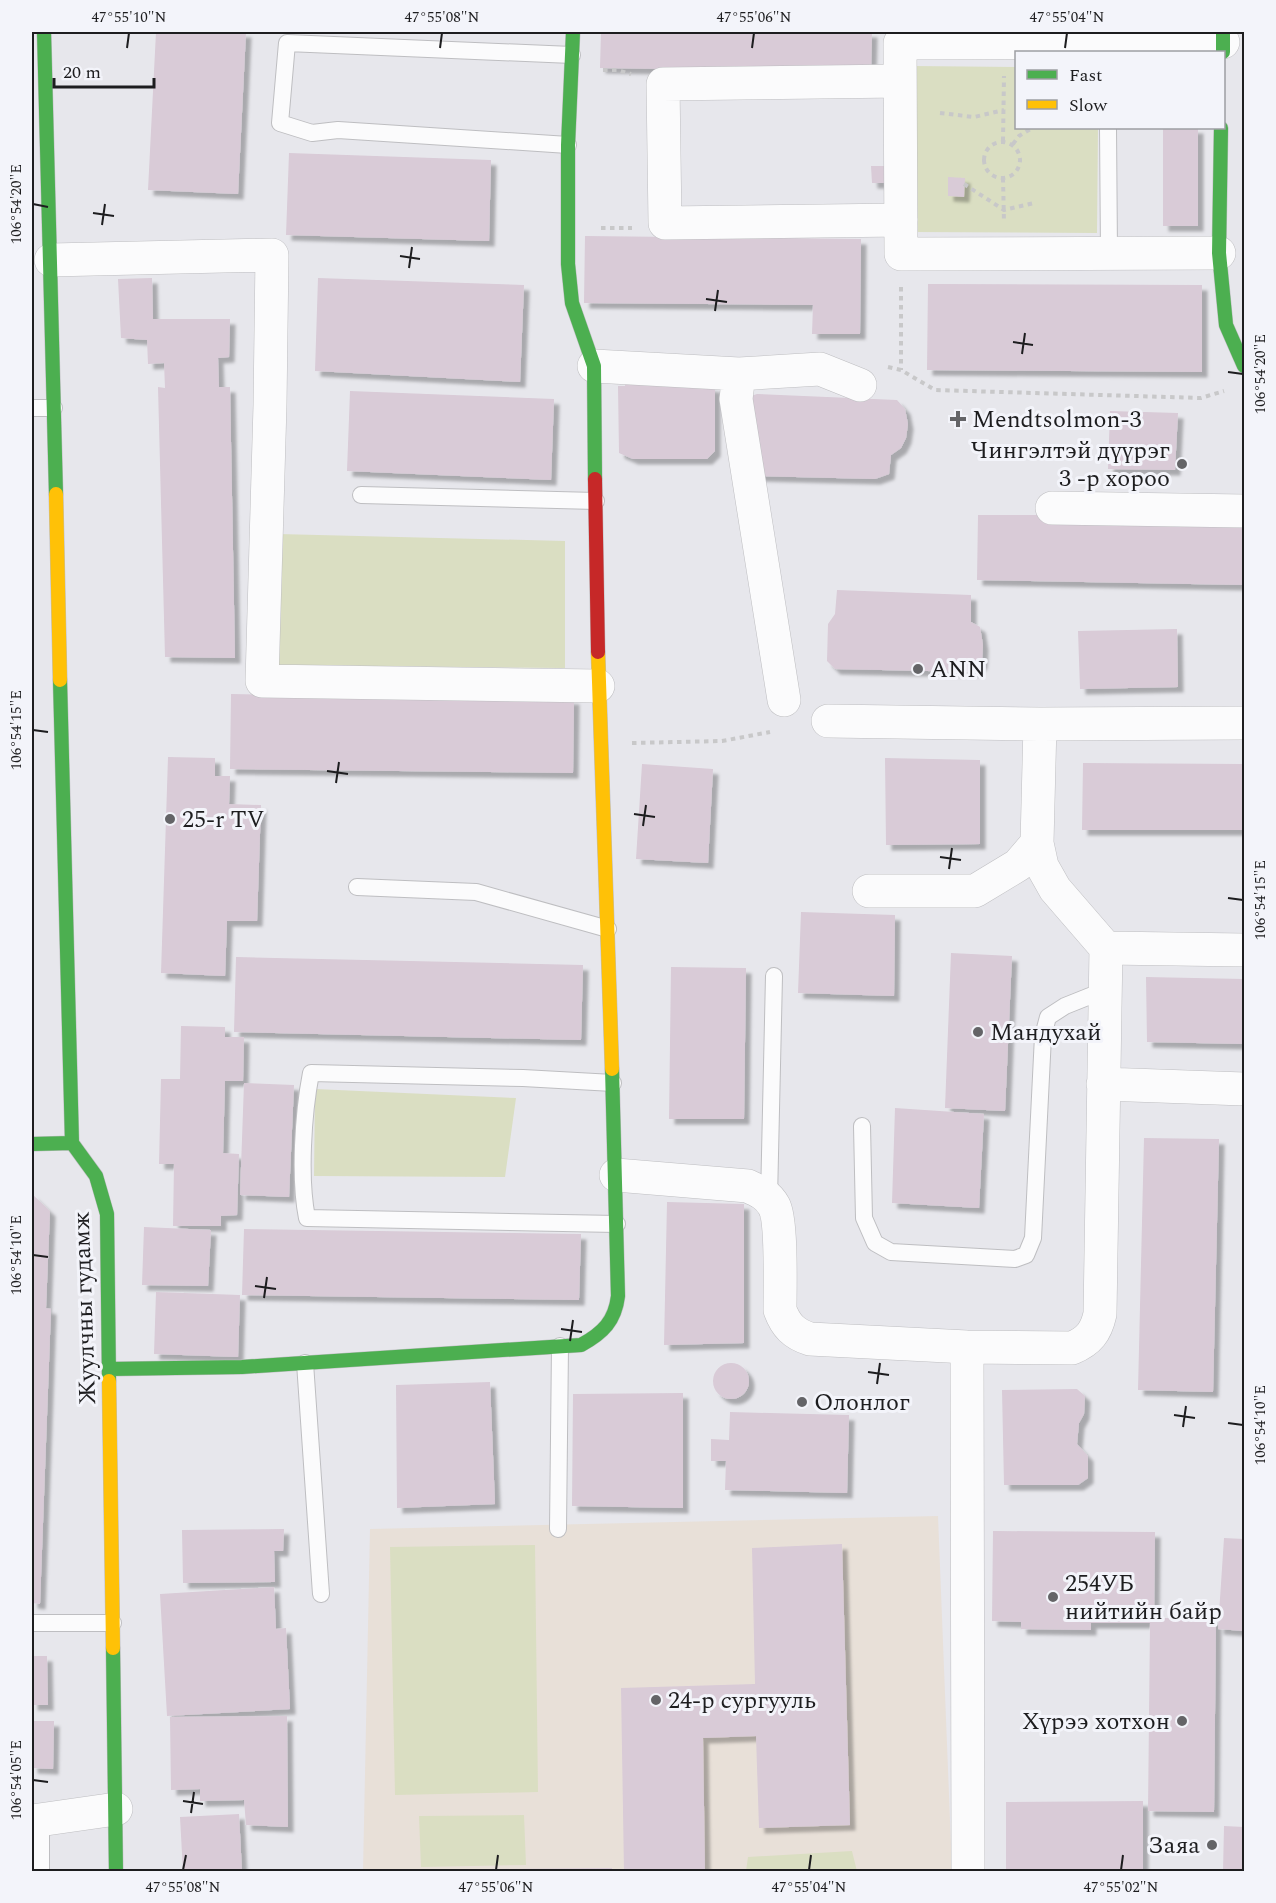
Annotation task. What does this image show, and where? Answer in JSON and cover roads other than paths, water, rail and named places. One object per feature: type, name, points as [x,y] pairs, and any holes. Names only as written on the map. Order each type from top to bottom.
[{"type":"main road","points":[[32,1144],[72,1143],[44,32]]},
{"type":"main road","points":[[109,1369],[242,1367],[581,1345],[606,1329],[619,1302],[598,686],[594,366],[572,303],[567,228],[573,32]]},
{"type":"main road","points":[[1221,129],[1219,253],[1226,325],[1244,366]]},
{"type":"main road","name":"Жуулчны гудамж","points":[[72,1143],[96,1176],[107,1214],[116,1872]]},
{"type":"street","points":[[1219,253],[901,254],[900,43],[1005,42],[1107,47],[1223,42]]},
{"type":"street","points":[[900,81],[663,84],[665,223],[901,220]]},
{"type":"street","points":[[51,260],[272,255],[262,681],[598,686]]},
{"type":"street","points":[[594,366],[738,374],[820,369],[871,375]]},
{"type":"street","points":[[738,374],[736,399],[784,700]]},
{"type":"street","points":[[1052,508],[1245,512]]},
{"type":"street","points":[[828,721],[1040,724],[1245,723]]},
{"type":"street","points":[[616,1175],[748,1186],[760,1191],[776,1208],[780,1310],[790,1330],[800,1336],[810,1339],[967,1347],[1072,1348],[1092,1336],[1098,1326],[1100,1314],[1106,948],[1055,889],[1042,866],[1037,843],[1040,724]]},
{"type":"street","points":[[870,891],[975,891],[1018,865],[1037,843]]},
{"type":"street","points":[[1106,948],[1245,950]]},
{"type":"street","points":[[1103,1084],[1245,1089]]},
{"type":"street","points":[[967,1347],[968,1872]]},
{"type":"street","points":[[36,1820],[116,1809]]},
{"type":"lane","points":[[568,145],[338,129],[312,133],[280,123],[286,43],[572,62]]},
{"type":"lane","points":[[1108,129],[1109,253]]},
{"type":"lane","points":[[32,408],[54,408]]},
{"type":"lane","points":[[362,495],[596,501]]},
{"type":"lane","points":[[357,887],[476,892],[608,929]]},
{"type":"lane","points":[[769,1199],[774,976]]},
{"type":"lane","points":[[862,1126],[864,1218],[875,1243],[891,1252],[1015,1259],[1026,1255],[1034,1238],[1043,1036],[1048,1017],[1065,1006],[1106,990]]},
{"type":"lane","points":[[613,1083],[523,1078],[311,1073],[306,1101],[303,1198],[307,1218],[617,1224]]},
{"type":"lane","points":[[558,1529],[560,1346]]},
{"type":"lane","points":[[305,1363],[321,1594]]},
{"type":"lane","points":[[32,1623],[113,1623]]},
{"type":"lane","points":[[36,1820],[41,1872]]},
{"type":"place","name":"Mendtsolmon-3","points":[[958,419]]},
{"type":"place","name":"Чингэлтэй дүүрэг 3 -р хороо","points":[[1182,464]]},
{"type":"place","name":"ANN","points":[[918,669]]},
{"type":"place","name":"25-r TV","points":[[170,819]]},
{"type":"place","name":"Мандухай","points":[[978,1032]]},
{"type":"place","name":"Олонлог","points":[[802,1402]]},
{"type":"place","name":"254УБ нийтийн байр","points":[[1053,1597]]},
{"type":"place","name":"24-р сургууль","points":[[656,1700]]},
{"type":"place","name":"Хүрээ хотхон","points":[[1182,1721]]},
{"type":"place","name":"Заяа","points":[[1212,1845]]}]
